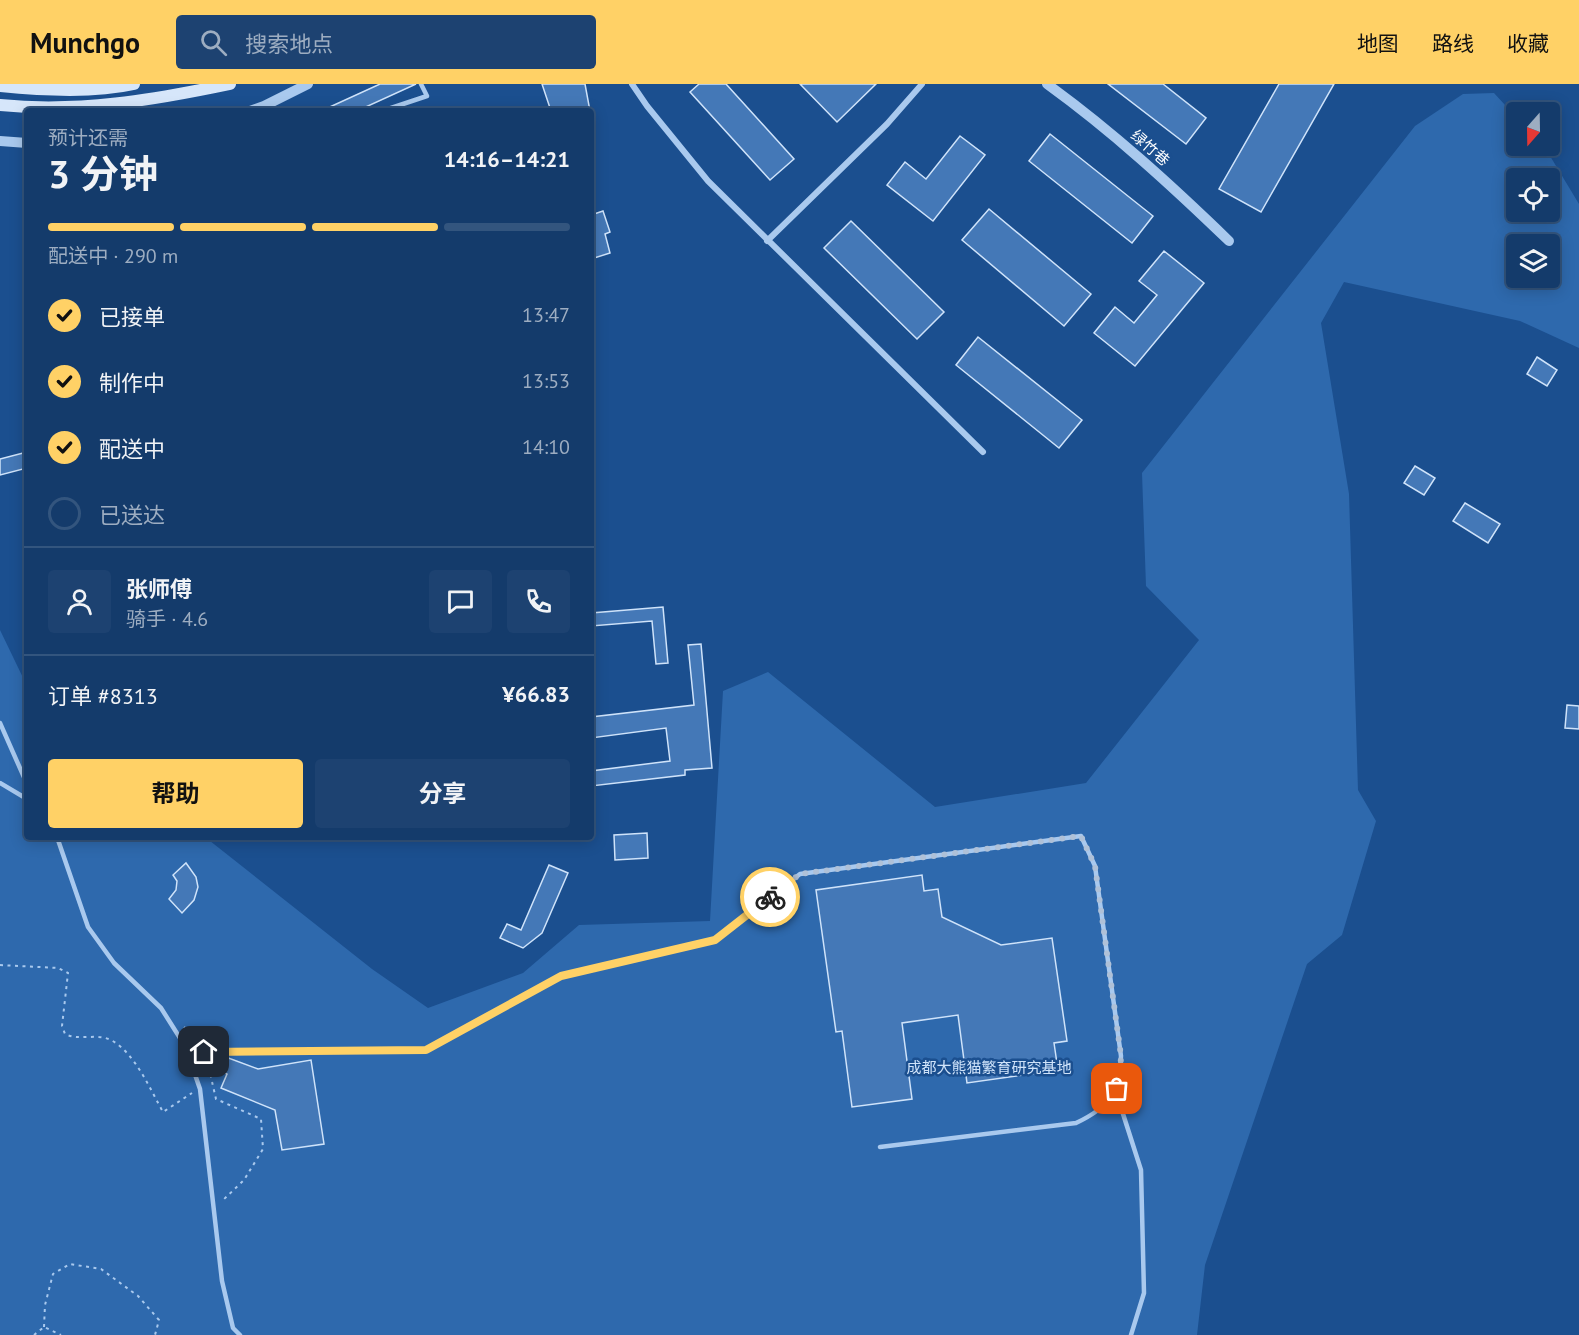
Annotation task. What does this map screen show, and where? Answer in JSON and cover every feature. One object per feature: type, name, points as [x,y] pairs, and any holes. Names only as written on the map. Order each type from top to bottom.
[{"type":"main road","points":[[0,86],[42,89],[117,88],[134,84]]},
{"type":"main road","points":[[0,105],[84,108],[175,96],[230,84]]},
{"type":"street","points":[[267,108],[308,84]]},
{"type":"street","points":[[632,84],[708,181],[983,452]]},
{"type":"street","points":[[767,241],[887,124],[922,84]]},
{"type":"street","name":"绿竹巷","points":[[1047,84],[1081,109],[1181,195],[1229,242]]},
{"type":"street","points":[[0,141],[24,143]]},
{"type":"lane","points":[[391,108],[427,96],[421,84]]},
{"type":"lane","points":[[0,723],[24,777]]},
{"type":"lane","points":[[0,783],[24,797]]},
{"type":"lane","points":[[204,1052],[426,1050],[561,976],[715,940],[800,874],[1081,836],[1095,866],[1119,1045],[1120,1076],[1116,1092],[1141,1170],[1144,1293],[1131,1335]]},
{"type":"lane","points":[[58,840],[88,927],[114,963],[161,1008],[185,1046],[200,1089],[222,1281],[233,1328],[240,1335]]},
{"type":"lane","points":[[880,1147],[1076,1123],[1090,1117],[1116,1092]]},
{"type":"path","points":[[0,965],[58,968],[68,973],[62,1026],[65,1034],[73,1038],[95,1037],[111,1040],[135,1062],[163,1112],[200,1089]]},
{"type":"path","points":[[184,1027],[200,1039],[216,1099],[261,1119],[263,1149],[244,1180],[214,1209]]},
{"type":"path","points":[[34,1335],[44,1327],[45,1305],[53,1274],[70,1264],[101,1269],[138,1296],[159,1320],[156,1335]]},
{"type":"path","points":[[44,1327],[61,1335]]},
{"type":"green space","name":"成都大熊猫繁育研究基地","points":[[1494,93],[1506,106],[1506,156],[1550,156],[1557,168],[1506,168],[1506,222],[1560,222],[1560,173],[1579,204],[1579,348],[1520,321],[1344,282],[1321,323],[1349,494],[1358,790],[1376,821],[1342,935],[1307,964],[1205,1265],[1197,1335],[0,1335],[0,630],[24,680],[24,840],[209,840],[372,969],[428,1008],[523,973],[579,925],[710,921],[723,691],[768,672],[935,807],[1086,783],[1199,640],[1146,586],[1142,473],[1415,126],[1463,94]]},
{"type":"building","points":[[380,84],[416,84],[364,108],[328,108]]},
{"type":"building","points":[[542,84],[585,84],[589,108],[550,108]]},
{"type":"building","points":[[699,84],[726,84],[794,159],[770,180],[690,92]]},
{"type":"building","points":[[800,84],[876,84],[837,122]]},
{"type":"building","points":[[1108,84],[1163,84],[1206,118],[1186,144]]},
{"type":"building","points":[[1279,84],[1334,84],[1261,212],[1219,189]]},
{"type":"building","points":[[1050,134],[1153,216],[1132,243],[1029,161]]},
{"type":"building","points":[[960,136],[985,155],[933,221],[887,185],[905,162],[926,179]]},
{"type":"building","points":[[989,209],[1091,294],[1064,326],[962,240]]},
{"type":"building","points":[[603,211],[610,232],[605,234],[610,253],[594,258],[594,214]]},
{"type":"building","points":[[851,221],[944,312],[917,339],[824,248]]},
{"type":"building","points":[[1164,251],[1204,283],[1135,366],[1094,333],[1115,307],[1134,323],[1157,295],[1139,281]]},
{"type":"building","points":[[978,337],[1082,420],[1059,448],[956,365]]},
{"type":"building","points":[[1537,357],[1557,370],[1547,386],[1527,374]]},
{"type":"building","points":[[24,453],[24,469],[0,475],[0,459]]},
{"type":"building","points":[[1415,466],[1435,478],[1424,495],[1404,483]]},
{"type":"building","points":[[1465,503],[1500,524],[1488,543],[1453,521]]},
{"type":"building","points":[[663,607],[668,663],[656,664],[652,621],[594,626],[594,613]]},
{"type":"building","points":[[701,644],[712,768],[685,770],[685,775],[594,786],[594,771],[670,761],[666,728],[594,738],[594,717],[694,705],[688,645]]},
{"type":"building","points":[[1567,705],[1579,706],[1579,729],[1565,728]]},
{"type":"building","points":[[647,833],[648,858],[615,860],[614,835]]},
{"type":"building","points":[[186,863],[196,877],[198,887],[194,900],[182,913],[169,899],[176,890],[177,881],[173,875]]},
{"type":"building","points":[[549,865],[568,873],[542,933],[523,948],[500,938],[507,924],[521,930]]},
{"type":"building","points":[[922,875],[924,891],[938,889],[942,917],[1001,945],[1052,938],[1067,1041],[1054,1043],[1058,1070],[967,1083],[958,1015],[902,1023],[912,1099],[852,1107],[842,1031],[836,1032],[816,890]]},
{"type":"building","points":[[223,1056],[258,1069],[311,1060],[324,1144],[282,1150],[275,1110],[221,1088],[227,1074],[217,1069]]},
{"type":"way so far","points":[[770,897],[800,874],[1081,836],[1095,866],[1121,1056],[1117,1089]]},
{"type":"route","points":[[204,1052],[426,1050],[561,976],[715,940],[770,897]]}]
